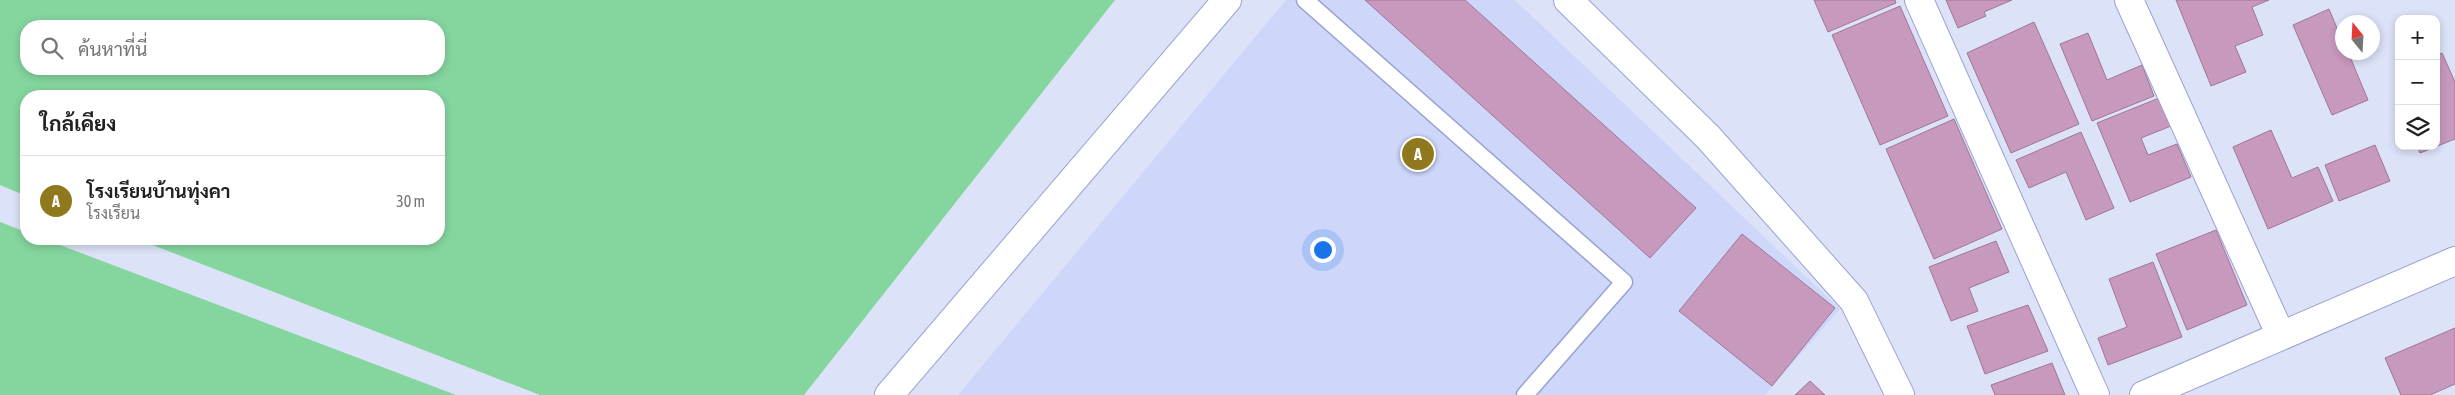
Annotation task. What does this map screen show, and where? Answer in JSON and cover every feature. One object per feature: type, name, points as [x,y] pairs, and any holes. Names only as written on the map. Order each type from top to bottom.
[{"type":"street","points":[[889,395],[1227,0]]},
{"type":"street","points":[[1568,0],[1708,137],[1854,301],[1900,395]]},
{"type":"street","points":[[1919,0],[2095,395]]},
{"type":"street","points":[[2129,0],[2281,336]]},
{"type":"street","points":[[2144,395],[2455,261]]},
{"type":"lane","points":[[1304,0],[1624,282],[1525,395]]},
{"type":"shaded area","points":[[1286,0],[1515,0],[1840,309],[1765,395],[958,395]]},
{"type":"green space","points":[[0,0],[1115,0],[804,395],[540,395],[152,245],[445,245],[445,90],[20,90],[20,193],[0,185]]},
{"type":"green space","points":[[0,222],[20,230],[20,245],[60,245],[456,395],[0,395]]},
{"type":"building","points":[[1365,0],[1465,0],[1696,208],[1650,258]]},
{"type":"building","points":[[1814,0],[1895,0],[1896,3],[1828,32]]},
{"type":"building","points":[[1946,0],[2012,0],[1984,12],[1986,16],[1958,28]]},
{"type":"building","points":[[2176,0],[2269,0],[2252,7],[2263,35],[2235,46],[2246,72],[2211,86]]},
{"type":"building","points":[[1900,6],[1948,116],[1880,145],[1832,35]]},
{"type":"building","points":[[2329,9],[2335,23],[2335,60],[2351,60],[2368,100],[2332,115],[2293,25]]},
{"type":"building","points":[[2034,22],[2079,124],[2011,153],[1967,53]]},
{"type":"building","points":[[2088,33],[2107,80],[2142,65],[2154,96],[2092,121],[2060,44]]},
{"type":"building","points":[[2442,53],[2455,82],[2455,139],[2440,145],[2440,60],[2440,54]]},
{"type":"building","points":[[2159,98],[2171,126],[2141,138],[2148,155],[2177,144],[2191,177],[2130,202],[2097,123]]},
{"type":"building","points":[[1954,119],[2002,229],[1934,259],[1886,149]]},
{"type":"building","points":[[2271,130],[2292,178],[2318,167],[2333,201],[2268,229],[2233,147]]},
{"type":"building","points":[[2081,132],[2114,208],[2086,220],[2066,172],[2029,188],[2016,160]]},
{"type":"building","points":[[2375,145],[2390,181],[2339,201],[2325,165]]},
{"type":"building","points":[[2216,230],[2247,305],[2187,330],[2156,254]]},
{"type":"building","points":[[1742,234],[1835,308],[1772,386],[1679,311]]},
{"type":"building","points":[[1996,241],[2009,272],[1969,288],[1978,311],[1951,321],[1929,267]]},
{"type":"building","points":[[2153,262],[2182,337],[2108,365],[2098,338],[2127,327],[2109,279]]},
{"type":"building","points":[[2028,305],[2048,351],[1985,374],[1967,326]]},
{"type":"building","points":[[2455,328],[2455,384],[2430,395],[2401,395],[2385,358]]},
{"type":"building","points":[[2052,363],[2065,395],[1995,395],[1991,385]]},
{"type":"building","points":[[1810,381],[1825,395],[1795,395]]},
{"type":"place","name":"โรงเรียนบ้านทุ่งคา","points":[[1418,154]]}]
